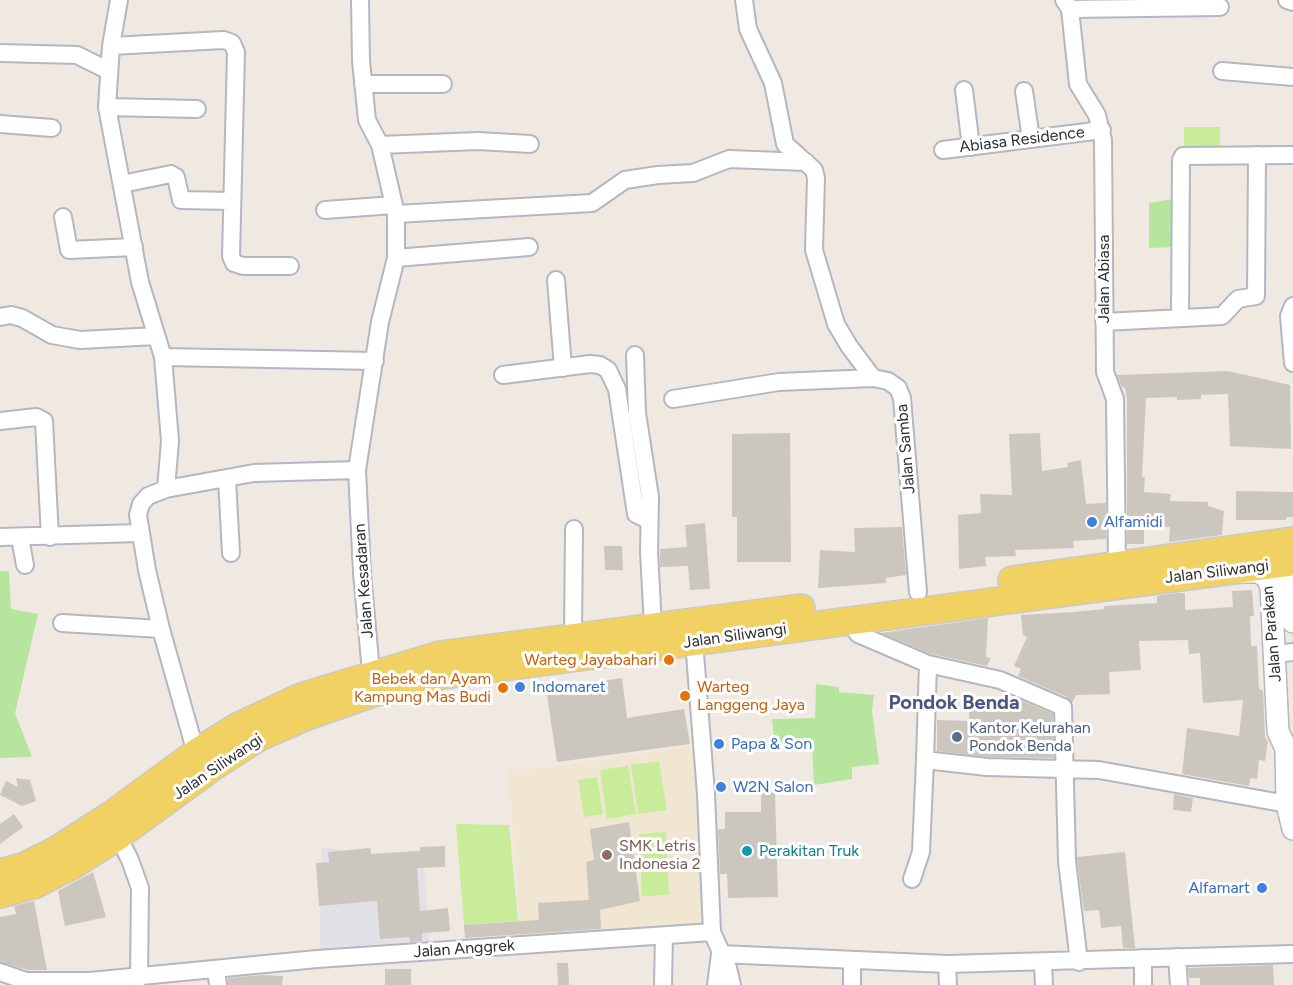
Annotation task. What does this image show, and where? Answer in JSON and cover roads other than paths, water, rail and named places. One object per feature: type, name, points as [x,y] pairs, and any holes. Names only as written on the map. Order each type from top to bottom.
[{"type":"main road","name":"Jalan Siliwangi","points":[[0,894],[36,884],[118,836],[214,766],[259,737],[372,684],[440,656],[573,636],[1117,565],[1285,553]]},
{"type":"main road","name":"Jalan Siliwangi","points":[[0,873],[23,867],[57,850],[110,816],[196,753],[237,727],[301,697],[372,684],[1207,572],[1285,553]]},
{"type":"street","points":[[119,0],[111,46],[107,106],[140,282],[163,357],[170,441],[166,489]]},
{"type":"street","name":"Jalan Kesadaran","points":[[360,0],[363,84],[367,120],[380,145],[395,209],[396,258],[380,322],[357,470],[372,684]]},
{"type":"street","name":"Jalan Samba","points":[[744,0],[748,28],[762,53],[773,84],[785,144],[814,170],[816,178],[813,234],[819,275],[836,324],[873,378],[888,381],[898,387],[902,398],[918,592]]},
{"type":"street","points":[[1287,0],[1293,2]]},
{"type":"street","points":[[1070,3],[1220,7]]},
{"type":"street","name":"Jalan Abiasa","points":[[1070,3],[1076,75],[1082,93],[1097,115],[1102,130],[1105,372],[1115,399],[1117,565]]},
{"type":"street","points":[[111,46],[224,40],[232,43],[236,51],[231,256],[234,263],[290,266]]},
{"type":"street","points":[[0,53],[77,55],[109,71]]},
{"type":"street","points":[[0,63],[75,65],[86,59]]},
{"type":"street","points":[[1222,71],[1293,77]]},
{"type":"street","points":[[363,84],[443,84]]},
{"type":"street","points":[[964,90],[972,147]]},
{"type":"street","points":[[1024,91],[1031,139]]},
{"type":"street","points":[[107,106],[197,109]]},
{"type":"street","points":[[0,124],[52,128]]},
{"type":"street","name":"Abiasa Residence","points":[[943,150],[1102,130]]},
{"type":"street","points":[[380,145],[478,141],[530,144]]},
{"type":"street","points":[[1180,318],[1181,160],[1189,154],[1292,155]]},
{"type":"street","points":[[1104,322],[1222,316],[1238,299],[1256,296],[1257,155]]},
{"type":"street","points":[[325,210],[592,203],[625,180],[693,173],[729,159],[806,162]]},
{"type":"street","points":[[122,184],[171,174],[176,177],[181,200],[232,201]]},
{"type":"street","points":[[63,217],[69,250],[134,247]]},
{"type":"street","points":[[396,258],[528,247]]},
{"type":"street","points":[[556,280],[563,368]]},
{"type":"street","points":[[1293,306],[1289,316],[1293,363]]},
{"type":"street","points":[[0,317],[10,315],[22,318],[52,335],[80,340],[156,336]]},
{"type":"street","points":[[635,355],[636,413],[650,497],[648,520],[653,626]]},
{"type":"street","points":[[163,357],[375,361]]},
{"type":"street","points":[[503,375],[600,365],[613,376],[636,514],[648,520]]},
{"type":"street","points":[[673,399],[779,382],[873,378]]},
{"type":"street","points":[[0,421],[36,417],[44,421],[50,537]]},
{"type":"street","points":[[196,753],[161,629],[140,534],[138,515],[141,504],[154,492],[254,473],[357,470]]},
{"type":"street","points":[[227,479],[231,553]]},
{"type":"street","points":[[573,636],[574,529]]},
{"type":"street","points":[[0,537],[140,534]]},
{"type":"street","points":[[20,538],[25,565]]},
{"type":"street","name":"Jalan Parakan","points":[[1285,553],[1290,580],[1293,622]]},
{"type":"street","name":"Jalan Parakan","points":[[1207,572],[1258,572],[1267,578],[1271,587],[1284,653],[1278,730],[1290,743],[1287,804],[1293,829]]},
{"type":"street","points":[[848,620],[858,634],[928,664],[1000,680],[1063,707],[1067,861],[1078,962]]},
{"type":"street","points":[[62,623],[161,629]]},
{"type":"street","points":[[694,641],[706,794],[712,932],[728,968],[732,985]]},
{"type":"street","points":[[912,879],[921,852],[928,664]]},
{"type":"street","points":[[925,760],[987,767],[1115,772],[1287,804]]},
{"type":"street","points":[[118,836],[140,888],[139,978]]},
{"type":"street","name":"Jalan Anggrek","points":[[0,972],[26,983],[90,983],[139,978],[217,978],[317,959],[712,932]]},
{"type":"street","points":[[663,985],[664,936]]},
{"type":"street","points":[[720,954],[947,964],[1293,954]]},
{"type":"street","points":[[716,985],[720,954]]},
{"type":"street","points":[[1177,957],[1179,985]]},
{"type":"street","points":[[1143,958],[1143,985]]},
{"type":"street","points":[[852,961],[852,985]]},
{"type":"street","points":[[1043,963],[1044,985]]},
{"type":"street","points":[[947,964],[948,985]]},
{"type":"place","name":"Alfamidi","points":[[1092,522]]},
{"type":"place","name":"Warteg Jayabahari","points":[[669,660]]},
{"type":"place","name":"Indomaret","points":[[520,687]]},
{"type":"place","name":"Bebek dan Ayam Kampung Mas Budi","points":[[503,688]]},
{"type":"place","name":"Warteg Langgeng Jaya","points":[[685,696]]},
{"type":"place","name":"Kantor Kelurahan Pondok Benda","points":[[957,737]]},
{"type":"place","name":"Papa & Son","points":[[719,744]]},
{"type":"place","name":"W2N Salon","points":[[721,787]]},
{"type":"place","name":"Perakitan Truk","points":[[747,851]]},
{"type":"place","name":"SMK Letris Indonesia 2","points":[[607,855]]},
{"type":"place","name":"Alfamart","points":[[1262,888]]},
{"type":"district","name":"Pondok Benda","points":[[954,703]]}]
